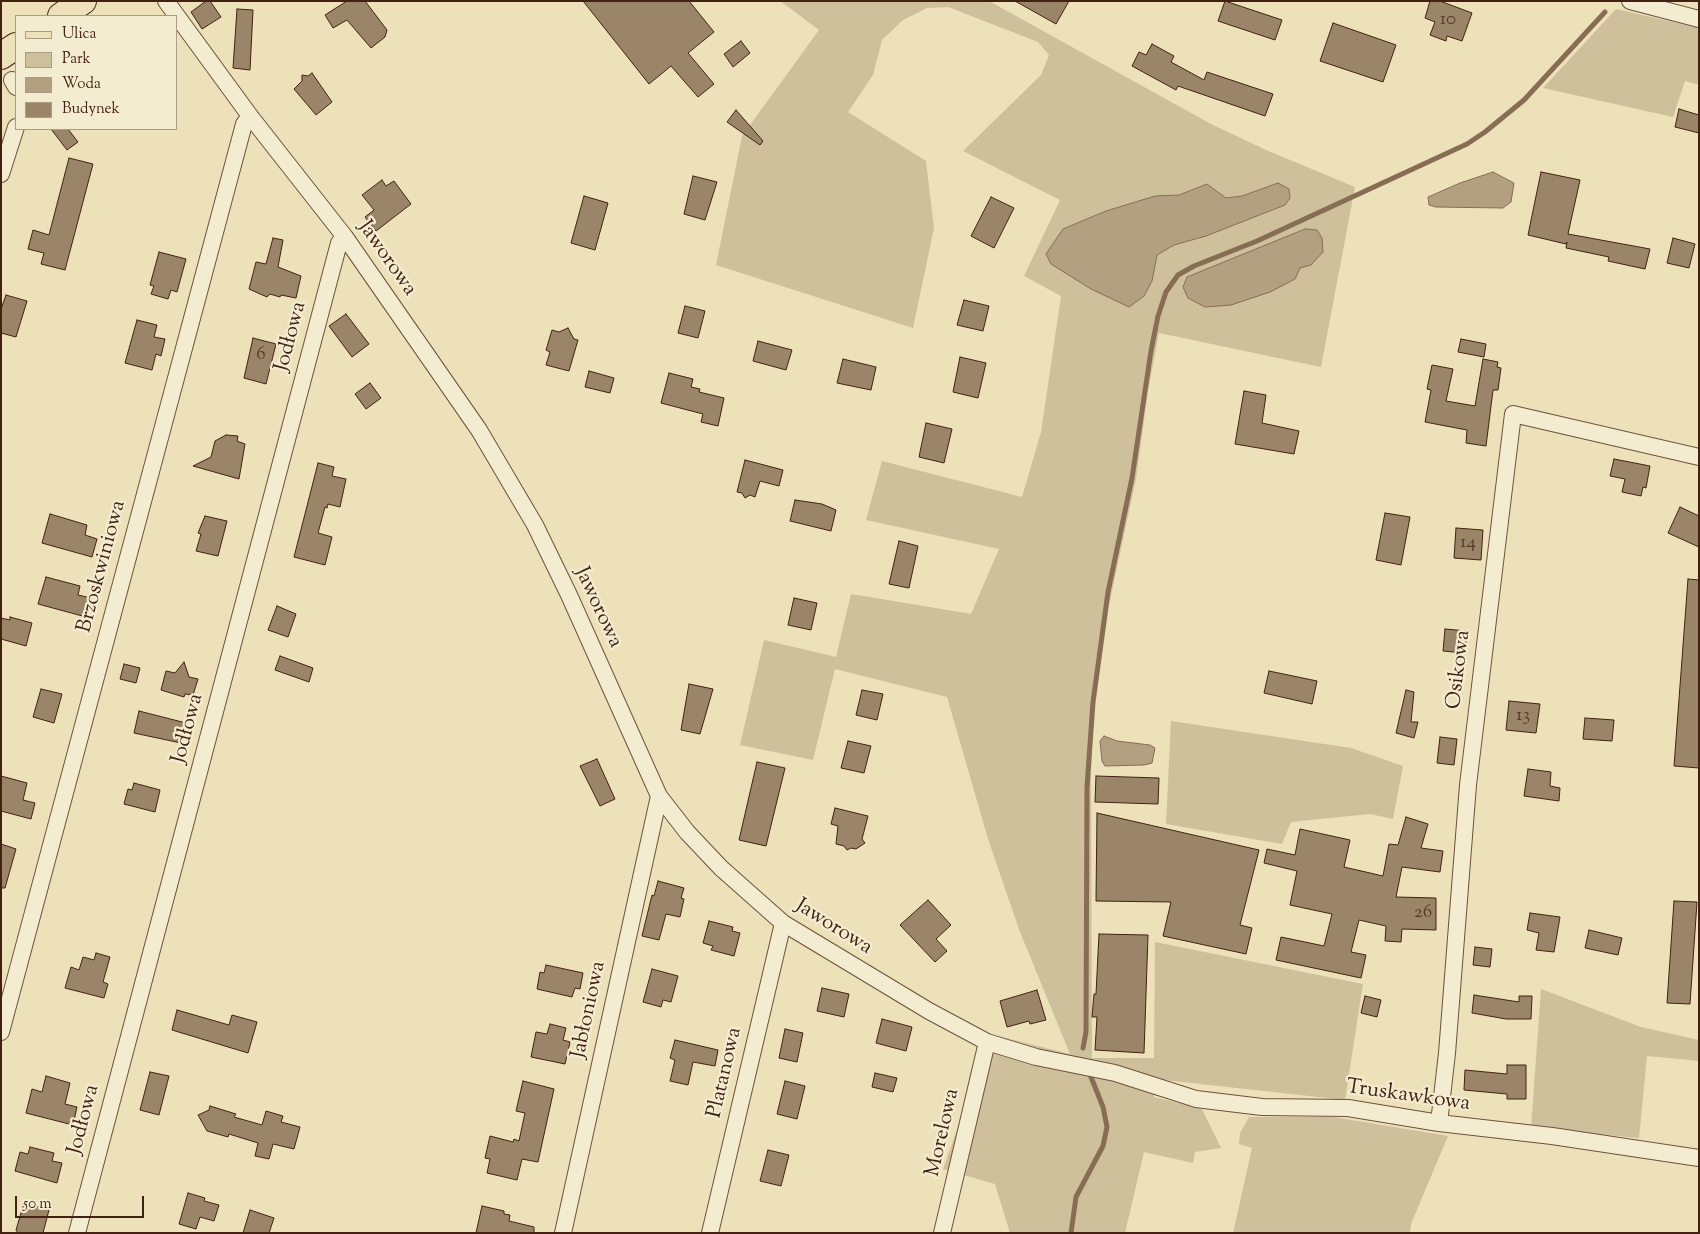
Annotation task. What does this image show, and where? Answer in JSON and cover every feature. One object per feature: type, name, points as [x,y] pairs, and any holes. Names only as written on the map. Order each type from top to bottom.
[{"type":"main road","points":[[62,15],[83,1]]},
{"type":"main road","points":[[1,56],[15,47]]},
{"type":"street","name":"Jaworowa","points":[[166,1],[176,15]]},
{"type":"street","points":[[1630,1],[1699,19]]},
{"type":"street","name":"Jaworowa","points":[[178,17],[250,116],[345,237],[479,430],[535,525],[569,595],[659,796],[686,832],[721,868],[783,923],[896,992],[987,1042],[1036,1057],[1115,1073]]},
{"type":"street","name":"Brzoskwiniowa","points":[[1,1032],[244,124],[250,116]]},
{"type":"street","points":[[1,174],[15,130]]},
{"type":"street","name":"Jodłowa","points":[[77,1233],[339,243],[345,237]]},
{"type":"street","name":"Osikowa","points":[[1438,1123],[1447,1053],[1468,784],[1513,414],[1699,457]]},
{"type":"street","name":"Jabłoniowa","points":[[563,1233],[659,796]]},
{"type":"street","name":"Platanowa","points":[[710,1233],[783,923]]},
{"type":"street","name":"Morelowa","points":[[942,1233],[987,1042]]},
{"type":"street","name":"Truskawkowa","points":[[1115,1073],[1196,1099],[1225,1104],[1262,1107],[1348,1108],[1438,1123],[1552,1136],[1699,1158]]},
{"type":"green space","points":[[780,1],[989,1],[1211,124],[1266,150],[1355,187],[1321,367],[1159,333],[1148,391],[1136,479],[1109,605],[1093,718],[1091,774],[1092,1058],[1154,1058],[1155,942],[1363,984],[1345,1100],[1155,1079],[1154,1097],[1202,1109],[1221,1148],[1195,1152],[1193,1163],[1144,1152],[1125,1233],[1010,1233],[995,1184],[943,1169],[973,1085],[998,1036],[1070,1054],[1020,932],[988,839],[947,697],[835,669],[813,760],[740,745],[764,640],[836,657],[851,594],[971,614],[999,549],[866,520],[882,461],[1022,497],[1041,432],[1061,296],[1024,276],[1060,200],[963,151],[1041,75],[1049,55],[1038,42],[948,7],[927,8],[903,20],[882,40],[873,75],[848,112],[926,161],[934,228],[913,328],[716,265],[742,136],[819,30]],"holes":[[[1278,183],[1285,205],[1206,236],[1174,245],[1157,255],[1063,229],[1106,211],[1155,196],[1178,195],[1207,184],[1226,198],[1242,196]],[[1305,229],[1317,230],[1311,265],[1183,287],[1188,277]]]},
{"type":"green space","points":[[1616,9],[1699,28],[1699,85],[1685,81],[1673,117],[1543,88]]},
{"type":"green space","points":[[1171,721],[1351,748],[1403,766],[1393,819],[1370,814],[1291,822],[1282,844],[1166,824]]},
{"type":"green space","points":[[1541,989],[1641,1027],[1699,1040],[1699,1061],[1647,1056],[1639,1138],[1531,1128]]},
{"type":"green space","points":[[1249,1117],[1334,1117],[1448,1136],[1411,1224],[1410,1233],[1233,1233],[1252,1148],[1239,1144],[1240,1133]]},
{"type":"water","points":[[1493,172],[1514,183],[1511,202],[1503,208],[1436,207],[1429,205],[1428,197],[1460,183]]},
{"type":"water","points":[[1278,183],[1289,189],[1290,198],[1285,205],[1206,236],[1174,245],[1157,255],[1152,281],[1144,296],[1129,307],[1091,289],[1051,264],[1046,254],[1063,229],[1106,211],[1155,196],[1179,195],[1207,184],[1226,198],[1242,196]]},
{"type":"water","points":[[1305,229],[1317,230],[1322,238],[1323,252],[1311,265],[1300,268],[1295,279],[1270,292],[1231,305],[1205,307],[1188,298],[1183,287],[1187,277]]},
{"type":"water","points":[[1104,736],[1117,741],[1150,745],[1155,748],[1152,763],[1105,766],[1102,761],[1100,741]]},
{"type":"building","points":[[206,1],[210,1],[221,17],[202,29],[191,12]]},
{"type":"building","points":[[347,1],[365,1],[387,30],[385,37],[371,48],[347,20],[333,28],[325,15]]},
{"type":"building","points":[[583,1],[689,1],[714,32],[688,53],[714,84],[698,97],[671,66],[649,84]]},
{"type":"building","points":[[1015,1],[1069,1],[1056,24]]},
{"type":"building","points":[[1225,1],[1282,20],[1275,40],[1218,21]]},
{"type":"building","points":[[1430,1],[1440,1],[1472,13],[1462,41],[1447,36],[1446,41],[1430,35],[1435,22],[1425,18]]},
{"type":"building","points":[[237,9],[253,10],[250,70],[233,68]]},
{"type":"building","points":[[1333,23],[1396,45],[1383,82],[1320,61]]},
{"type":"building","points":[[741,41],[750,53],[733,67],[724,54]]},
{"type":"building","points":[[1152,44],[1174,56],[1171,62],[1204,80],[1207,72],[1273,94],[1265,116],[1178,86],[1176,90],[1132,66],[1139,52],[1146,55]]},
{"type":"building","points":[[312,73],[332,102],[316,115],[294,89],[302,81],[302,75],[308,76]]},
{"type":"building","points":[[1679,109],[1699,115],[1699,133],[1675,127]]},
{"type":"building","points":[[736,110],[763,141],[760,145],[727,122]]},
{"type":"building","points":[[52,130],[69,130],[78,142],[67,150]]},
{"type":"building","points":[[69,158],[93,164],[65,270],[41,264],[44,253],[28,249],[33,230],[49,235]]},
{"type":"building","points":[[1541,172],[1580,180],[1568,234],[1650,249],[1645,269],[1608,261],[1609,257],[1566,248],[1567,242],[1566,244],[1528,235]]},
{"type":"building","points":[[693,176],[717,182],[705,220],[684,214]]},
{"type":"building","points":[[382,180],[386,186],[394,181],[411,204],[376,231],[365,217],[374,210],[362,195]]},
{"type":"building","points":[[584,196],[608,203],[595,250],[571,243]]},
{"type":"building","points":[[991,197],[1014,208],[994,248],[971,236]]},
{"type":"building","points":[[273,238],[283,240],[278,267],[301,276],[296,298],[270,294],[267,297],[249,289],[256,262],[266,264]]},
{"type":"building","points":[[1673,238],[1695,244],[1689,268],[1667,263]]},
{"type":"building","points":[[159,252],[186,259],[177,292],[171,290],[168,299],[151,294],[154,286],[150,285]]},
{"type":"building","points":[[6,295],[27,301],[16,337],[1,333],[1,309]]},
{"type":"building","points":[[964,300],[989,306],[983,331],[957,325]]},
{"type":"building","points":[[685,306],[705,311],[698,338],[678,333]]},
{"type":"building","points":[[346,314],[369,344],[352,357],[329,326]]},
{"type":"building","points":[[137,320],[157,325],[154,337],[165,339],[161,356],[156,354],[152,370],[125,363]]},
{"type":"building","points":[[568,328],[574,339],[578,340],[569,371],[546,365],[550,352],[546,350],[552,330],[559,332]]},
{"type":"building","points":[[253,338],[276,344],[266,384],[244,378]]},
{"type":"building","points":[[1461,339],[1486,344],[1484,357],[1458,352]]},
{"type":"building","points":[[758,341],[792,350],[786,370],[753,361]]},
{"type":"building","points":[[960,357],[986,363],[978,398],[953,392]]},
{"type":"building","points":[[843,359],[876,367],[871,390],[837,383]]},
{"type":"building","points":[[1483,359],[1498,362],[1497,367],[1501,368],[1498,390],[1493,390],[1486,446],[1466,443],[1467,430],[1425,422],[1431,390],[1427,389],[1432,365],[1453,369],[1446,401],[1475,406]]},
{"type":"building","points":[[589,371],[614,378],[610,393],[585,387]]},
{"type":"building","points":[[669,373],[693,379],[691,387],[700,389],[699,392],[724,398],[718,426],[701,422],[703,414],[661,403]]},
{"type":"building","points":[[370,383],[381,398],[366,409],[355,394]]},
{"type":"building","points":[[1244,391],[1266,395],[1262,423],[1299,431],[1294,454],[1235,444]]},
{"type":"building","points":[[926,423],[952,429],[944,463],[919,457]]},
{"type":"building","points":[[226,435],[238,436],[237,441],[245,444],[239,479],[193,466],[211,457],[215,441]]},
{"type":"building","points":[[1614,459],[1650,466],[1646,488],[1643,487],[1641,496],[1622,492],[1625,479],[1610,476]]},
{"type":"building","points":[[745,460],[783,470],[779,486],[760,481],[755,497],[750,495],[745,498],[742,493],[737,492]]},
{"type":"building","points":[[318,463],[334,467],[332,476],[346,479],[340,507],[328,504],[327,508],[325,507],[318,533],[332,537],[325,565],[294,557]]},
{"type":"building","points":[[795,500],[822,504],[836,510],[831,531],[790,521]]},
{"type":"building","points":[[1680,507],[1699,516],[1699,547],[1668,533]]},
{"type":"building","points":[[1385,513],[1410,517],[1401,565],[1376,560]]},
{"type":"building","points":[[50,514],[87,525],[85,535],[97,539],[92,557],[42,543]]},
{"type":"building","points":[[205,516],[227,521],[218,556],[196,551],[201,534],[198,533]]},
{"type":"building","points":[[1456,528],[1483,530],[1481,560],[1454,558]]},
{"type":"building","points":[[899,541],[918,546],[909,588],[889,584]]},
{"type":"building","points":[[46,577],[80,586],[78,595],[91,598],[86,617],[38,604]]},
{"type":"building","points":[[1688,579],[1699,580],[1699,768],[1674,766]]},
{"type":"building","points":[[794,598],[817,603],[811,630],[788,625]]},
{"type":"building","points":[[277,606],[296,614],[288,637],[268,630]]},
{"type":"building","points":[[10,617],[32,623],[26,646],[1,639],[1,618],[10,620]]},
{"type":"building","points":[[1445,629],[1467,631],[1465,653],[1443,651]]},
{"type":"building","points":[[280,656],[313,668],[309,682],[275,670]]},
{"type":"building","points":[[184,662],[189,677],[198,679],[193,695],[185,694],[184,697],[161,690],[166,671],[175,673]]},
{"type":"building","points":[[124,664],[140,668],[136,683],[120,679]]},
{"type":"building","points":[[1269,671],[1317,681],[1312,704],[1264,693]]},
{"type":"building","points":[[689,684],[713,689],[700,734],[681,730]]},
{"type":"building","points":[[41,689],[62,694],[54,723],[33,717]]},
{"type":"building","points":[[862,690],[883,694],[877,720],[856,715]]},
{"type":"building","points":[[1406,690],[1414,692],[1411,722],[1418,722],[1414,738],[1396,733]]},
{"type":"building","points":[[1509,701],[1540,704],[1536,733],[1506,730]]},
{"type":"building","points":[[139,711],[186,723],[181,743],[134,733]]},
{"type":"building","points":[[1585,718],[1614,720],[1612,741],[1583,739]]},
{"type":"building","points":[[1440,737],[1457,739],[1454,765],[1437,763]]},
{"type":"building","points":[[848,741],[871,746],[864,773],[841,768]]},
{"type":"building","points":[[597,759],[615,799],[600,806],[580,766]]},
{"type":"building","points":[[757,762],[785,768],[766,846],[739,840]]},
{"type":"building","points":[[1528,769],[1551,772],[1550,786],[1560,788],[1559,801],[1524,796]]},
{"type":"building","points":[[1,776],[27,783],[23,800],[35,803],[31,819],[1,811]]},
{"type":"building","points":[[1096,776],[1159,778],[1158,804],[1095,802]]},
{"type":"building","points":[[134,783],[160,790],[155,812],[124,804],[128,789],[132,790]]},
{"type":"building","points":[[835,808],[868,816],[862,839],[865,843],[856,849],[851,848],[847,850],[844,846],[836,844],[838,826],[831,824]]},
{"type":"building","points":[[1097,813],[1259,850],[1240,925],[1252,928],[1246,954],[1163,936],[1171,902],[1096,901]]},
{"type":"building","points":[[1406,817],[1428,824],[1421,848],[1443,851],[1440,872],[1402,867],[1396,897],[1436,898],[1436,930],[1402,929],[1401,942],[1385,941],[1386,926],[1359,920],[1351,952],[1366,955],[1361,978],[1276,960],[1281,937],[1324,946],[1332,914],[1290,905],[1297,871],[1264,863],[1267,849],[1295,855],[1300,829],[1350,840],[1344,867],[1383,876],[1389,844],[1398,845]]},
{"type":"building","points":[[1,844],[16,849],[5,888],[1,888]]},
{"type":"building","points":[[658,881],[684,888],[681,898],[684,899],[680,917],[666,914],[659,940],[642,936],[652,895],[654,896]]},
{"type":"building","points":[[928,900],[951,925],[936,939],[947,951],[935,962],[900,925]]},
{"type":"building","points":[[1674,901],[1697,902],[1690,1004],[1667,1003]]},
{"type":"building","points":[[1530,913],[1560,917],[1554,952],[1536,950],[1539,933],[1527,930]]},
{"type":"building","points":[[709,921],[733,927],[732,931],[740,933],[734,956],[711,950],[713,946],[703,943]]},
{"type":"building","points":[[1589,930],[1622,938],[1618,955],[1585,948]]},
{"type":"building","points":[[1099,934],[1148,935],[1144,1053],[1095,1050],[1097,1017],[1092,1017],[1094,994],[1096,994]]},
{"type":"building","points":[[1475,947],[1492,949],[1490,967],[1473,965]]},
{"type":"building","points":[[96,953],[110,957],[103,982],[108,984],[104,998],[65,988],[71,967],[79,970],[83,957],[94,960]]},
{"type":"building","points":[[546,965],[583,973],[580,989],[575,988],[572,997],[537,989],[540,972],[544,973]]},
{"type":"building","points":[[652,969],[678,976],[671,1002],[663,1000],[661,1007],[643,1002]]},
{"type":"building","points":[[822,988],[849,994],[844,1017],[817,1011]]},
{"type":"building","points":[[1037,990],[1046,1020],[1030,1024],[1029,1021],[1007,1027],[1000,1001]]},
{"type":"building","points":[[1474,995],[1519,1002],[1519,996],[1532,996],[1531,1019],[1506,1019],[1472,1013]]},
{"type":"building","points":[[1365,996],[1381,1000],[1377,1017],[1361,1013]]},
{"type":"building","points":[[177,1010],[229,1025],[232,1015],[257,1022],[248,1053],[172,1030]]},
{"type":"building","points":[[882,1019],[912,1027],[906,1051],[876,1043]]},
{"type":"building","points":[[550,1024],[566,1028],[563,1040],[570,1042],[565,1064],[531,1057],[536,1032],[547,1034]]},
{"type":"building","points":[[785,1029],[803,1033],[797,1062],[779,1058]]},
{"type":"building","points":[[675,1040],[718,1050],[715,1066],[693,1062],[688,1085],[670,1081],[675,1060],[670,1058]]},
{"type":"building","points":[[1507,1065],[1526,1065],[1526,1099],[1507,1099],[1507,1094],[1464,1090],[1465,1070],[1507,1074]]},
{"type":"building","points":[[150,1072],[169,1076],[159,1115],[140,1110]]},
{"type":"building","points":[[875,1073],[897,1078],[893,1092],[872,1087]]},
{"type":"building","points":[[46,1076],[70,1083],[65,1104],[77,1107],[73,1125],[26,1113],[32,1089],[42,1092]]},
{"type":"building","points":[[523,1081],[554,1089],[538,1162],[522,1159],[517,1180],[487,1173],[490,1159],[485,1158],[490,1136],[513,1142],[514,1139],[519,1141],[525,1113],[516,1111]]},
{"type":"building","points":[[785,1081],[805,1086],[797,1119],[777,1114]]},
{"type":"building","points":[[210,1106],[236,1114],[234,1117],[262,1125],[266,1111],[283,1116],[281,1122],[300,1127],[294,1149],[273,1144],[269,1159],[255,1156],[258,1143],[229,1134],[228,1137],[207,1131],[198,1115],[209,1110]]},
{"type":"building","points":[[30,1147],[54,1153],[52,1161],[62,1163],[57,1183],[15,1171],[20,1152],[28,1154]]},
{"type":"building","points":[[768,1150],[789,1155],[781,1186],[760,1181]]},
{"type":"building","points":[[188,1193],[205,1198],[204,1201],[219,1205],[214,1221],[200,1217],[196,1229],[179,1224]]},
{"type":"building","points":[[24,1203],[49,1210],[43,1233],[18,1233],[16,1230]]},
{"type":"building","points":[[482,1206],[504,1211],[504,1214],[510,1215],[509,1221],[534,1227],[534,1233],[476,1233]]},
{"type":"building","points":[[250,1210],[274,1218],[269,1233],[243,1233]]},
{"type":"waterway","points":[[1083,1048],[1086,1032],[1087,787],[1093,702],[1108,592],[1132,478],[1151,351],[1158,316],[1166,292],[1178,275],[1194,266],[1257,241],[1467,144],[1524,100],[1605,12]]},
{"type":"waterway","points":[[1071,1233],[1076,1197],[1103,1146],[1107,1127],[1103,1107],[1091,1077]]}]
